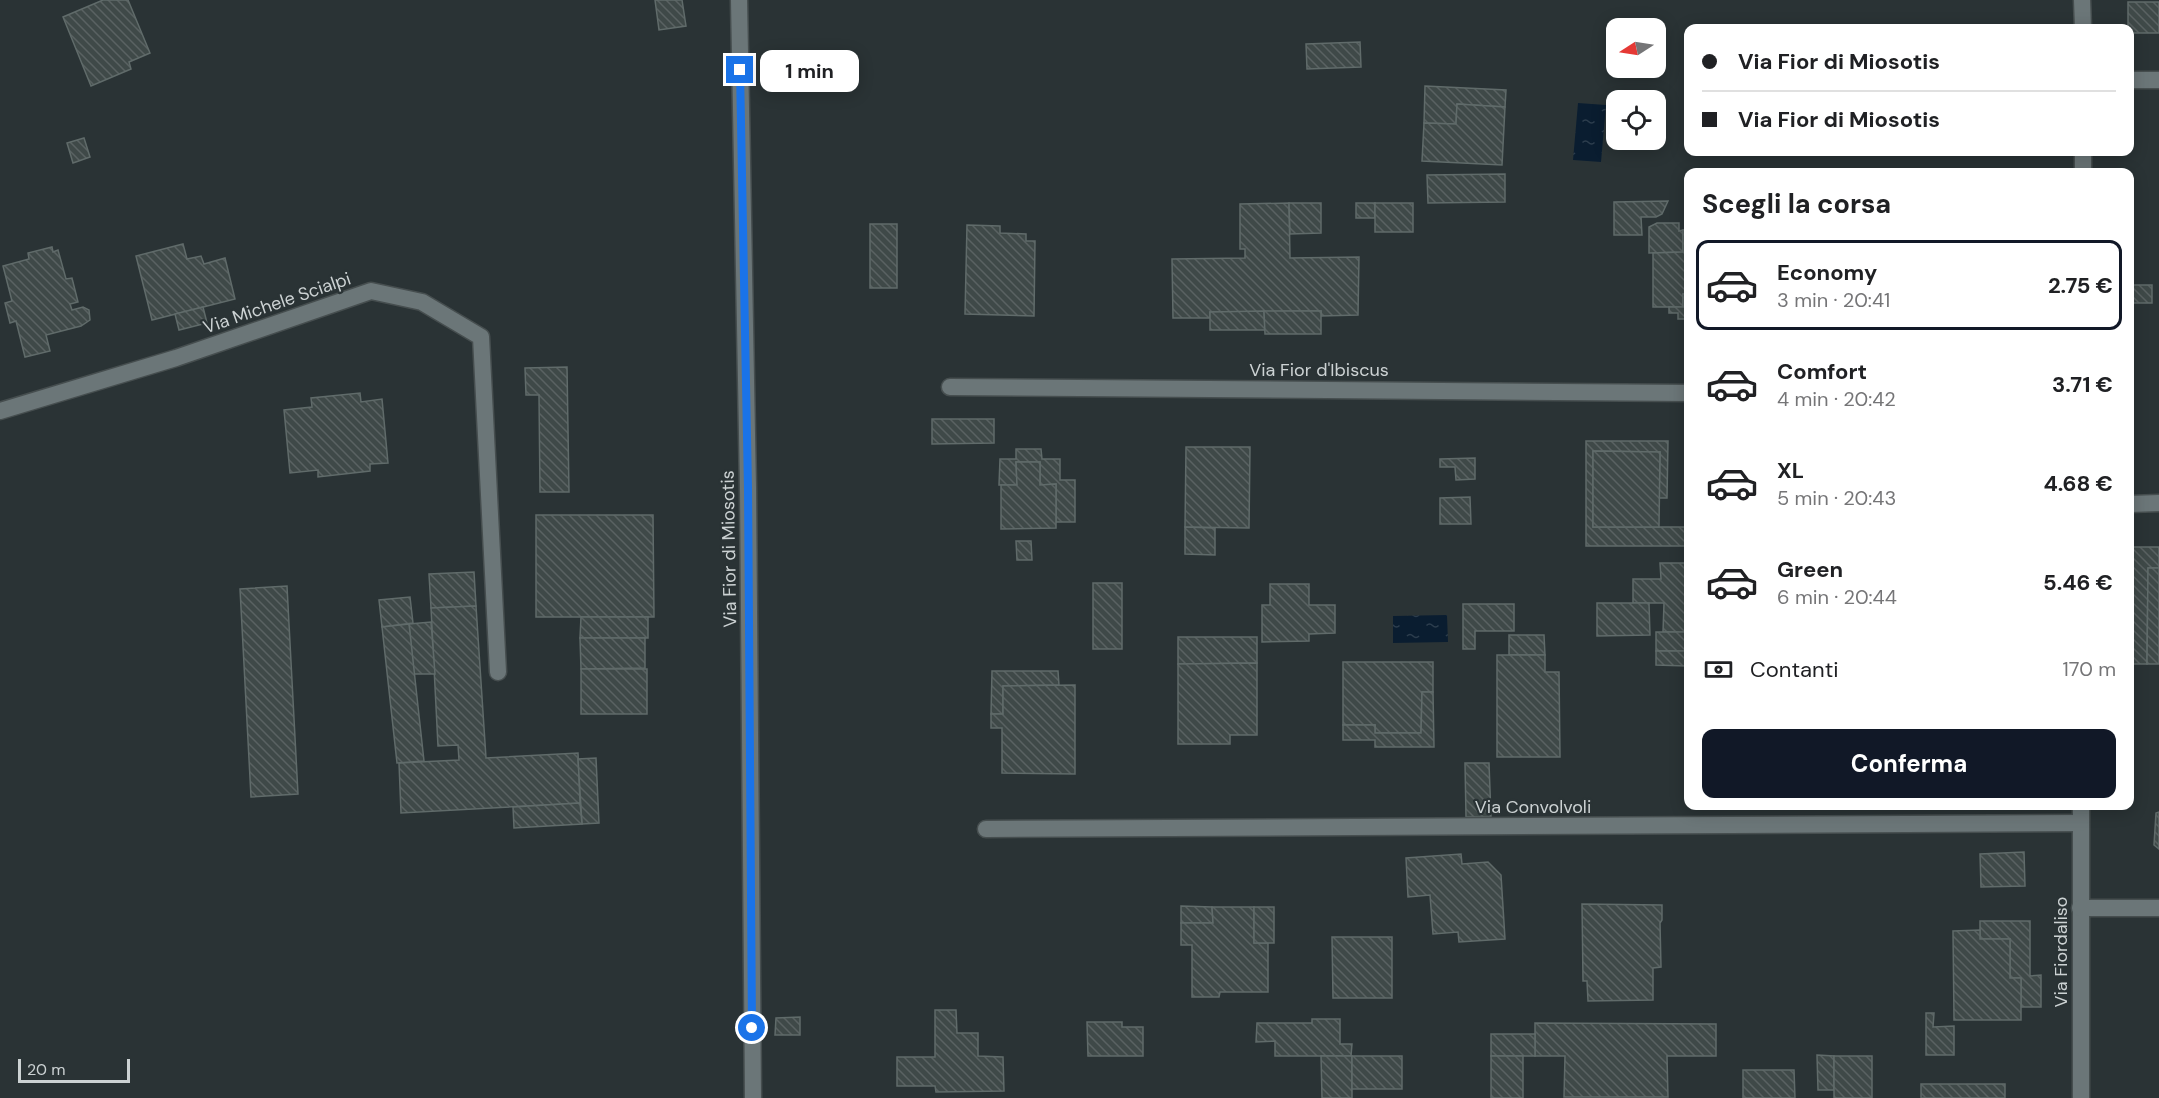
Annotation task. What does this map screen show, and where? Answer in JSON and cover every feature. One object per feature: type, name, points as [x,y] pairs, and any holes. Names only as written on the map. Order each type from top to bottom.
[{"type":"street","name":"Via Fior di Miosotis","points":[[739,0],[748,488],[753,1098]]},
{"type":"street","points":[[2082,0],[2083,24]]},
{"type":"street","points":[[2134,80],[2159,80]]},
{"type":"street","name":"Via Michele Scialpi","points":[[0,411],[176,358],[371,291],[422,302],[481,338],[498,672]]},
{"type":"street","name":"Via Fior d'Ibiscus","points":[[950,387],[1684,393]]},
{"type":"street","points":[[2134,504],[2159,503]]},
{"type":"street","name":"Via Fiordaliso","points":[[2080,810],[2081,1098]]},
{"type":"street","name":"Via Convolvoli","points":[[986,829],[2080,823]]},
{"type":"street","points":[[2080,908],[2159,908]]},
{"type":"water","points":[[1578,103],[1606,105],[1601,162],[1573,160]]},
{"type":"water","points":[[1447,615],[1448,642],[1393,643],[1393,616]]},
{"type":"building","points":[[103,0],[128,0],[150,53],[129,62],[131,69],[91,86],[63,17]]},
{"type":"building","points":[[655,0],[682,0],[686,26],[659,30]]},
{"type":"building","points":[[2128,2],[2159,2],[2159,33],[2134,33],[2134,24],[2128,24]]},
{"type":"building","points":[[1360,42],[1361,67],[1307,69],[1306,44]]},
{"type":"building","points":[[1425,86],[1506,90],[1505,107],[1457,104],[1456,124],[1424,123]]},
{"type":"building","points":[[1457,104],[1505,107],[1502,165],[1422,161],[1424,123],[1456,124]]},
{"type":"building","points":[[84,138],[90,157],[73,163],[67,143]]},
{"type":"building","points":[[1505,174],[1505,202],[1428,203],[1427,175]]},
{"type":"building","points":[[1668,201],[1662,214],[1656,217],[1641,217],[1642,235],[1614,235],[1614,202]]},
{"type":"building","points":[[1289,203],[1290,258],[1359,257],[1358,315],[1321,316],[1321,311],[1210,312],[1210,318],[1173,318],[1172,259],[1245,258],[1245,249],[1240,249],[1240,204]]},
{"type":"building","points":[[1289,203],[1321,203],[1321,233],[1290,234]]},
{"type":"building","points":[[1356,203],[1375,203],[1375,218],[1356,218]]},
{"type":"building","points":[[1375,203],[1413,203],[1413,232],[1375,232]]},
{"type":"building","points":[[1657,223],[1679,223],[1679,231],[1683,230],[1683,252],[1649,253],[1649,227]]},
{"type":"building","points":[[870,224],[897,224],[897,288],[870,288]]},
{"type":"building","points":[[967,225],[1000,226],[1000,233],[1026,234],[1026,241],[1035,241],[1034,316],[965,314]]},
{"type":"building","points":[[1684,230],[1683,307],[1653,307],[1653,253],[1683,252]]},
{"type":"building","points":[[183,244],[187,259],[201,256],[204,264],[225,258],[235,299],[152,320],[136,256]]},
{"type":"building","points":[[52,247],[53,252],[58,250],[66,279],[72,278],[78,302],[70,304],[72,310],[83,307],[89,310],[90,320],[81,326],[46,335],[50,351],[25,357],[16,321],[10,323],[5,303],[12,301],[3,266],[29,259],[28,253]]},
{"type":"building","points":[[2134,285],[2152,285],[2152,303],[2134,303]]},
{"type":"building","points":[[1684,294],[1684,319],[1678,319],[1678,313],[1669,313],[1669,307],[1683,307]]},
{"type":"building","points":[[203,307],[207,323],[179,330],[175,314]]},
{"type":"building","points":[[1264,311],[1265,330],[1210,330],[1210,312]]},
{"type":"building","points":[[1264,311],[1321,311],[1321,334],[1265,334]]},
{"type":"building","points":[[567,367],[569,492],[540,492],[539,395],[526,395],[525,368]]},
{"type":"building","points":[[360,393],[361,402],[382,399],[388,463],[370,464],[370,471],[318,477],[318,470],[290,473],[284,410],[312,407],[311,398]]},
{"type":"building","points":[[932,419],[994,419],[994,443],[932,444]]},
{"type":"building","points":[[1586,441],[1668,441],[1667,498],[1659,498],[1660,452],[1593,451],[1593,527],[1684,527],[1684,546],[1586,546]]},
{"type":"building","points":[[1186,447],[1250,447],[1249,528],[1185,527]]},
{"type":"building","points":[[1016,449],[1041,449],[1042,459],[1060,459],[1060,480],[1075,480],[1075,522],[1056,522],[1056,484],[1040,485],[1040,462],[1016,462],[1017,485],[999,485],[1000,459],[1016,459]]},
{"type":"building","points":[[1593,451],[1660,452],[1659,527],[1593,527]]},
{"type":"building","points":[[1475,458],[1475,479],[1456,480],[1455,467],[1440,467],[1440,459]]},
{"type":"building","points":[[1016,462],[1040,462],[1040,485],[1056,484],[1056,528],[1001,529],[1001,485],[1017,485]]},
{"type":"building","points":[[1470,497],[1471,524],[1440,524],[1440,498]]},
{"type":"building","points":[[536,515],[653,515],[654,617],[536,617]]},
{"type":"building","points":[[1185,527],[1215,528],[1215,555],[1185,554]]},
{"type":"building","points":[[1016,541],[1031,541],[1032,560],[1017,560]]},
{"type":"building","points":[[2134,547],[2159,547],[2159,568],[2148,568],[2147,664],[2134,664]]},
{"type":"building","points":[[1660,563],[1684,563],[1684,632],[1663,632],[1664,603],[1633,603],[1633,579],[1661,579]]},
{"type":"building","points":[[2148,568],[2159,568],[2159,664],[2147,664]]},
{"type":"building","points":[[474,572],[476,606],[431,608],[429,574]]},
{"type":"building","points":[[1093,583],[1122,583],[1122,649],[1093,649]]},
{"type":"building","points":[[1270,584],[1309,584],[1309,605],[1335,605],[1335,633],[1309,634],[1309,641],[1262,642],[1262,605],[1270,605]]},
{"type":"building","points":[[287,586],[298,794],[251,797],[240,589]]},
{"type":"building","points":[[410,597],[413,623],[382,627],[379,600]]},
{"type":"building","points":[[1597,603],[1649,603],[1650,635],[1597,636]]},
{"type":"building","points":[[1463,604],[1514,604],[1514,631],[1475,631],[1475,649],[1463,649]]},
{"type":"building","points":[[476,606],[486,758],[578,753],[580,803],[401,813],[399,763],[459,760],[458,745],[438,746],[431,608]]},
{"type":"building","points":[[581,617],[648,617],[648,638],[580,638]]},
{"type":"building","points":[[431,622],[435,674],[414,674],[409,624]]},
{"type":"building","points":[[409,624],[424,761],[397,763],[382,627]]},
{"type":"building","points":[[1656,632],[1684,632],[1684,651],[1656,651]]},
{"type":"building","points":[[1509,635],[1544,635],[1545,655],[1509,655]]},
{"type":"building","points":[[1178,637],[1257,637],[1257,663],[1178,664]]},
{"type":"building","points":[[580,638],[645,638],[645,668],[581,669]]},
{"type":"building","points":[[1656,651],[1684,651],[1684,666],[1656,665]]},
{"type":"building","points":[[1497,655],[1545,655],[1545,672],[1559,672],[1560,757],[1497,757]]},
{"type":"building","points":[[1343,662],[1433,662],[1433,692],[1422,692],[1421,733],[1375,733],[1375,725],[1343,725]]},
{"type":"building","points":[[1257,663],[1257,735],[1230,735],[1230,744],[1178,744],[1178,664]]},
{"type":"building","points":[[581,669],[647,669],[647,714],[581,714]]},
{"type":"building","points":[[992,671],[1058,671],[1059,685],[1003,686],[1003,714],[991,714]]},
{"type":"building","points":[[1075,685],[1075,774],[1002,773],[1002,728],[991,728],[991,714],[1003,714],[1003,686]]},
{"type":"building","points":[[1422,692],[1433,692],[1434,747],[1375,747],[1375,740],[1343,740],[1343,725],[1375,725],[1375,733],[1421,733]]},
{"type":"building","points":[[596,758],[599,823],[582,824],[578,759]]},
{"type":"building","points":[[1465,763],[1489,763],[1491,817],[1466,817]]},
{"type":"building","points":[[580,803],[582,824],[514,828],[513,807]]},
{"type":"building","points":[[2159,812],[2159,849],[2154,845],[2156,813]]},
{"type":"building","points":[[2024,852],[2025,886],[1981,887],[1980,854]]},
{"type":"building","points":[[1461,854],[1462,864],[1488,862],[1501,875],[1505,939],[1459,942],[1458,932],[1433,934],[1430,895],[1408,897],[1406,858]]},
{"type":"building","points":[[1582,904],[1662,905],[1661,967],[1653,968],[1653,1000],[1588,1001],[1587,981],[1583,981]]},
{"type":"building","points":[[1181,906],[1212,907],[1213,923],[1181,923]]},
{"type":"building","points":[[1212,907],[1254,907],[1254,943],[1268,943],[1268,992],[1220,992],[1219,997],[1192,997],[1192,945],[1181,945],[1181,923],[1213,923]]},
{"type":"building","points":[[1254,907],[1274,907],[1274,943],[1254,943]]},
{"type":"building","points":[[1980,921],[2030,921],[2030,976],[2041,975],[2041,1007],[2021,1007],[2021,978],[2010,978],[2010,939],[1980,939]]},
{"type":"building","points":[[1980,930],[1980,939],[2010,939],[2010,978],[2021,978],[2021,1020],[1954,1020],[1953,931]]},
{"type":"building","points":[[1332,937],[1392,937],[1392,998],[1333,998]]},
{"type":"building","points":[[935,1010],[956,1010],[957,1033],[978,1033],[978,1056],[1003,1057],[1004,1091],[936,1092],[935,1086],[897,1086],[897,1057],[935,1057]]},
{"type":"building","points":[[1926,1013],[1934,1013],[1933,1027],[1954,1026],[1954,1055],[1926,1055]]},
{"type":"building","points":[[800,1017],[800,1035],[775,1035],[776,1018]]},
{"type":"building","points":[[1312,1019],[1340,1019],[1340,1044],[1352,1044],[1351,1056],[1275,1056],[1275,1041],[1256,1042],[1257,1023],[1312,1023]]},
{"type":"building","points":[[1087,1022],[1122,1022],[1122,1027],[1143,1027],[1143,1056],[1088,1056]]},
{"type":"building","points":[[1535,1023],[1716,1024],[1716,1056],[1667,1056],[1668,1097],[1564,1097],[1565,1056],[1535,1056]]},
{"type":"building","points":[[1491,1034],[1535,1034],[1535,1056],[1491,1056]]},
{"type":"building","points":[[1817,1055],[1834,1056],[1834,1090],[1818,1090]]},
{"type":"building","points":[[1321,1056],[1352,1056],[1352,1098],[1322,1098]]},
{"type":"building","points":[[1352,1056],[1402,1056],[1402,1089],[1352,1089]]},
{"type":"building","points":[[1491,1056],[1523,1056],[1523,1098],[1491,1098]]},
{"type":"building","points":[[1834,1056],[1872,1056],[1872,1098],[1834,1098]]},
{"type":"building","points":[[1743,1070],[1794,1070],[1795,1098],[1743,1098]]},
{"type":"building","points":[[1921,1084],[2005,1084],[2005,1098],[1921,1098]]},
{"type":"route","points":[[740,70],[748,488],[752,1028]]}]
